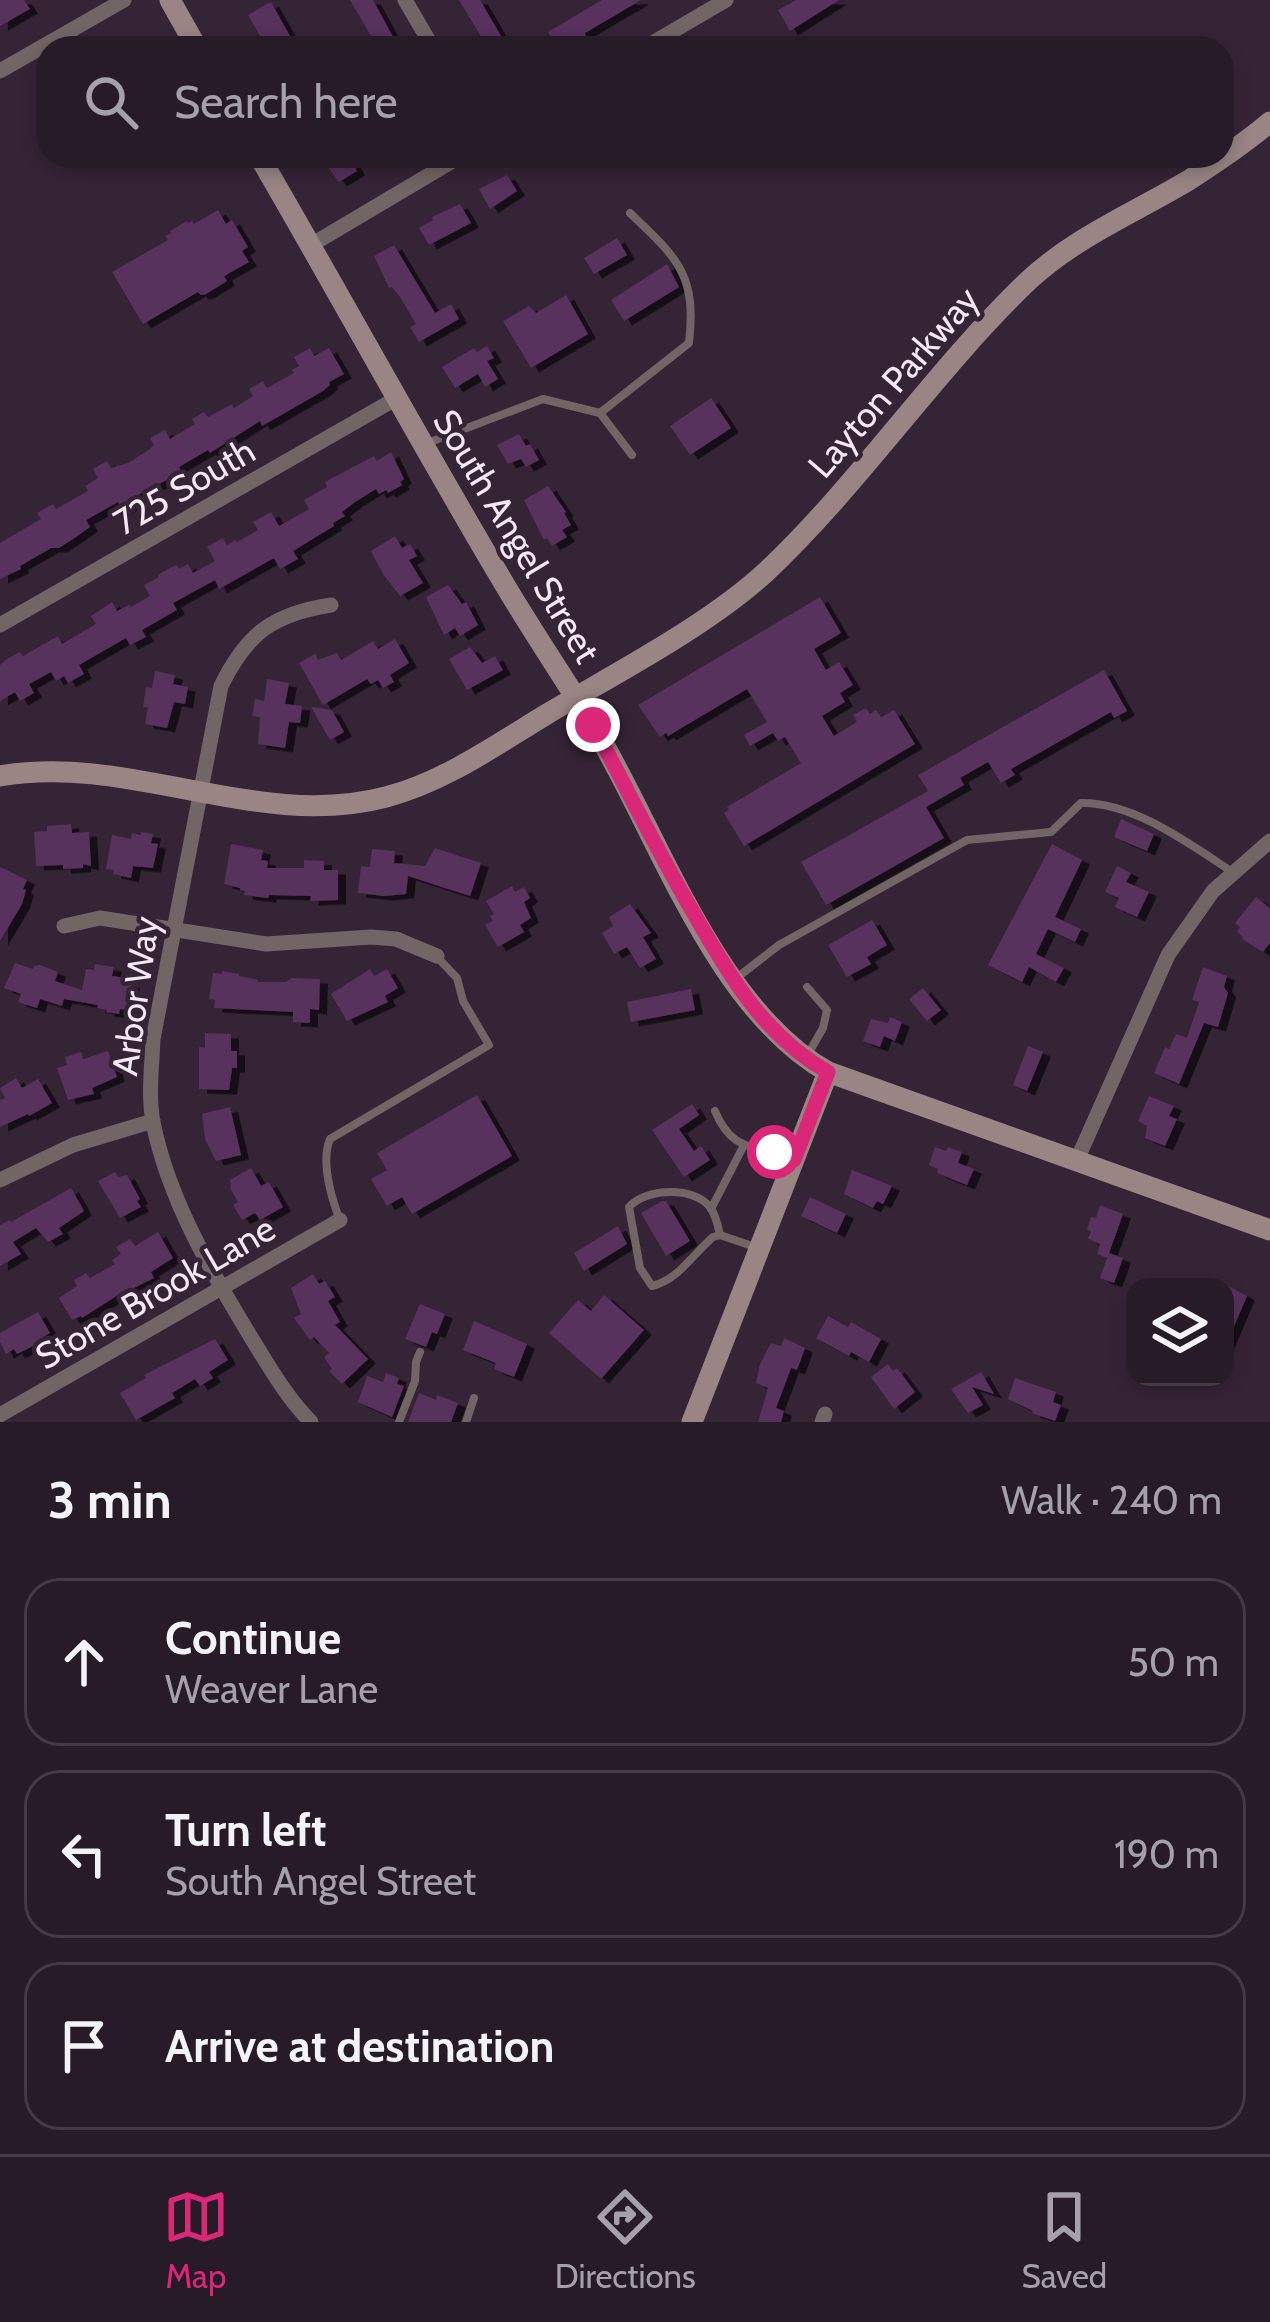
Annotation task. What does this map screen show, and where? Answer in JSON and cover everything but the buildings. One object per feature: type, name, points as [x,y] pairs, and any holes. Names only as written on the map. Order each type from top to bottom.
[{"type":"main road","points":[[170,0],[190,36]]},
{"type":"main road","name":"Layton Parkway","points":[[1234,150],[1270,122]]},
{"type":"main road","name":"South Angel Street","points":[[266,168],[501,579],[593,725],[733,981],[774,1031],[828,1072],[1270,1230]]},
{"type":"main road","name":"Layton Parkway","points":[[0,776],[32,770],[85,772],[291,806],[339,806],[388,796],[446,773],[681,633],[762,575],[986,324],[1044,268],[1071,246],[1207,168]]},
{"type":"main road","points":[[692,1422],[828,1072]]},
{"type":"street","points":[[60,36],[124,0]]},
{"type":"street","points":[[405,0],[426,36]]},
{"type":"street","points":[[664,36],[726,0]]},
{"type":"street","points":[[0,70],[36,50]]},
{"type":"street","points":[[311,245],[441,168]]},
{"type":"street","name":"725 South","points":[[0,625],[397,398]]},
{"type":"street","name":"Arbor Way","points":[[300,1419],[221,1288],[181,1205],[153,1121],[150,1089],[153,1039],[221,686],[237,654],[267,625],[300,610],[332,605]]},
{"type":"street","points":[[1077,1160],[1168,955],[1213,891],[1270,842]]},
{"type":"street","points":[[64,926],[100,918],[266,944],[396,939],[436,956]]},
{"type":"street","points":[[0,1180],[74,1145],[153,1121]]},
{"type":"street","name":"Stone Brook Lane","points":[[0,1415],[340,1220]]},
{"type":"lane","points":[[600,412],[689,343],[688,283],[680,266],[630,212]]},
{"type":"lane","points":[[424,445],[543,399],[600,412],[632,455]]},
{"type":"lane","points":[[733,981],[778,945],[967,840],[1052,832],[1081,802],[1106,802],[1172,834],[1234,873]]},
{"type":"lane","points":[[340,1220],[326,1150],[331,1139],[489,1045],[457,978],[436,956]]},
{"type":"lane","points":[[806,1058],[827,1010],[807,987]]},
{"type":"lane","points":[[715,1111],[727,1135],[794,1160]]},
{"type":"lane","points":[[711,1209],[744,1145]]},
{"type":"lane","points":[[721,1235],[711,1209],[698,1198],[658,1193],[636,1199],[629,1208],[640,1268],[652,1286],[664,1283],[713,1237],[721,1235],[760,1249]]},
{"type":"lane","points":[[399,1422],[420,1352]]},
{"type":"lane","points":[[466,1422],[475,1398]]},
{"type":"route","points":[[593,725],[733,981],[774,1031],[828,1072],[794,1160],[774,1152]]}]
